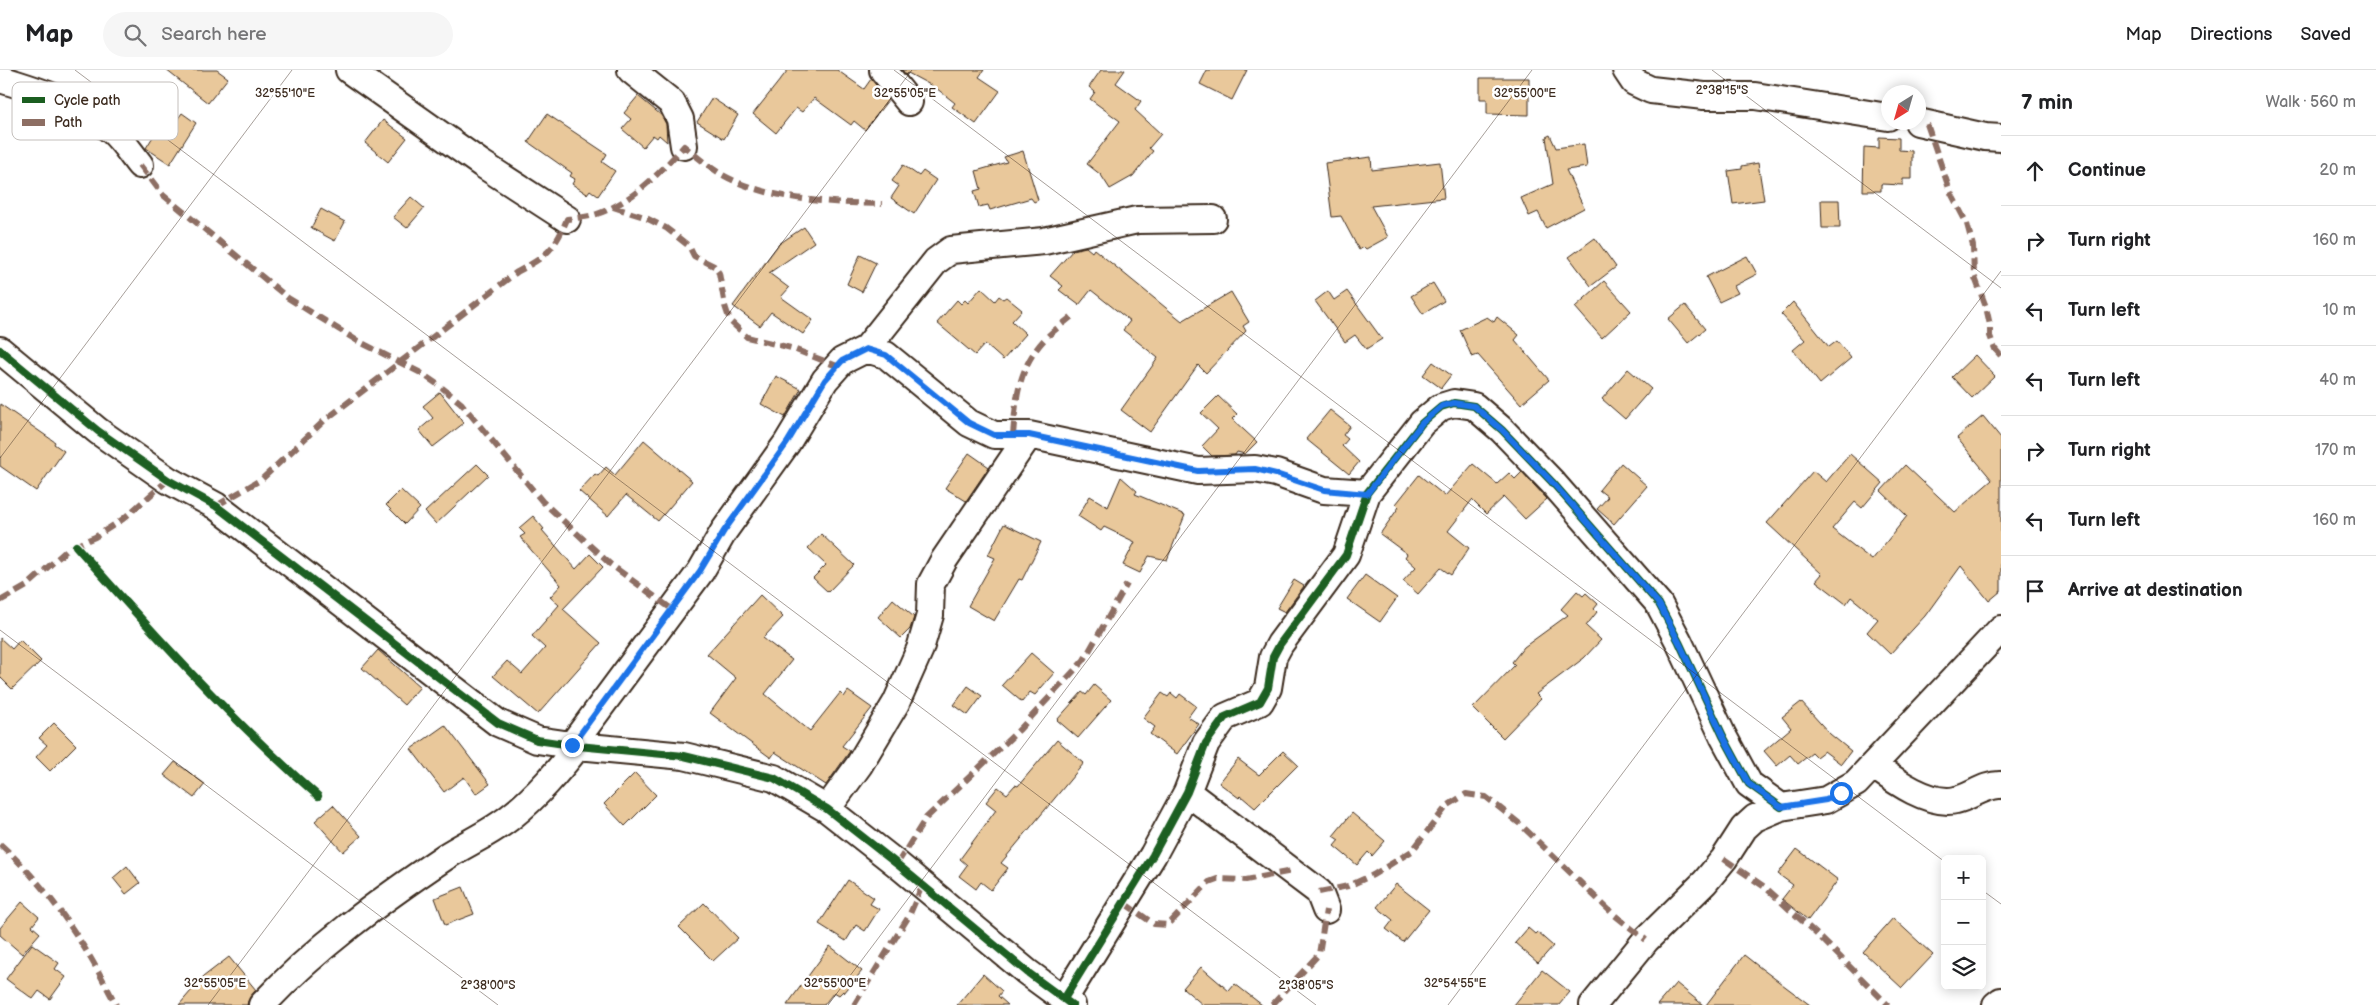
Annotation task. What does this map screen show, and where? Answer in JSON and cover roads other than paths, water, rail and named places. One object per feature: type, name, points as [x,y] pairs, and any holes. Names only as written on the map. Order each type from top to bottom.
[{"type":"street","points":[[349,70],[482,164],[567,219]]},
{"type":"street","points":[[631,70],[672,103],[680,119],[684,146]]},
{"type":"street","points":[[883,70],[909,102]]},
{"type":"street","points":[[1626,70],[1634,82],[1651,90],[1704,96],[1755,96],[1881,116]]},
{"type":"street","points":[[0,79],[12,83]]},
{"type":"street","points":[[1926,124],[1985,137],[2001,138]]},
{"type":"street","points":[[119,140],[140,165]]},
{"type":"street","points":[[262,1005],[278,988],[342,932],[445,857],[512,816],[551,780],[700,571],[724,531],[787,443],[825,380],[842,361],[866,349],[936,261],[952,250],[1044,242],[1137,220],[1213,219]]},
{"type":"street","points":[[866,349],[886,355],[969,423],[994,435],[1029,435],[1198,471],[1255,469],[1324,490],[1367,494]]},
{"type":"street","points":[[0,350],[98,430],[168,480],[216,506],[498,723],[537,740],[575,746],[684,756],[774,778],[827,809],[897,864],[1027,972],[1068,1002],[1187,792],[1206,743],[1215,728],[1226,717],[1260,702],[1268,688],[1273,657],[1280,644],[1346,555],[1367,494],[1422,423],[1442,406],[1454,403],[1474,406],[1502,430],[1552,482],[1659,604],[1723,736],[1749,784],[1781,807]]},
{"type":"street","points":[[827,809],[859,765],[896,703],[920,649],[930,615],[931,584],[1029,435]]},
{"type":"street","points":[[1324,490],[1358,522]]},
{"type":"street","points":[[1593,1005],[1646,940],[1718,867],[1744,828],[1755,818],[1781,807],[1826,800],[1856,783],[2001,629]]},
{"type":"street","points":[[1874,766],[1897,783],[1930,798],[1955,800],[2001,785]]},
{"type":"street","points":[[1744,828],[1749,784]]},
{"type":"street","points":[[1187,792],[1319,892],[1326,910]]},
{"type":"street","points":[[1996,1005],[2001,1001]]}]
